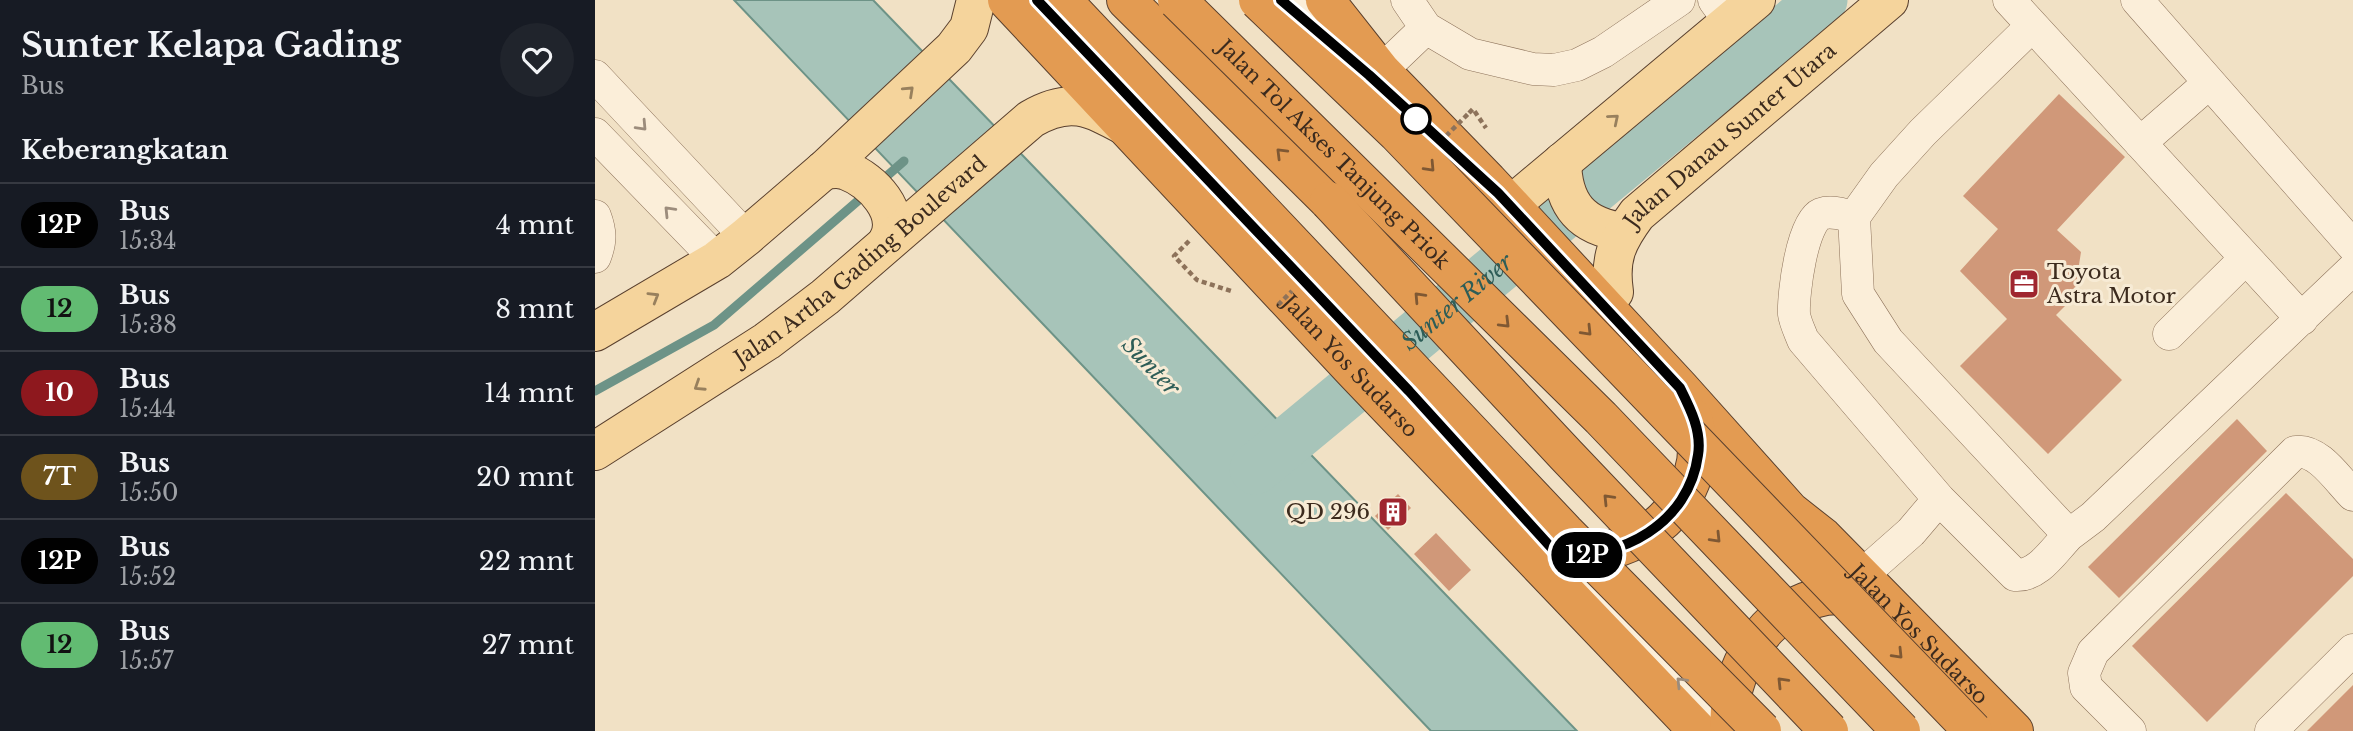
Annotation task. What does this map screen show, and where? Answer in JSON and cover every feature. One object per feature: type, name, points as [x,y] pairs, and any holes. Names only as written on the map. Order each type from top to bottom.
[{"type":"highway","name":"Jalan Yos Sudarso","points":[[1007,0],[1129,128],[1401,401],[1509,532],[1697,731]]},
{"type":"highway","points":[[1062,0],[1565,532],[1762,731]]},
{"type":"highway","name":"Jalan Tol Akses Tanjung Priok","points":[[1126,0],[1329,201],[1829,731]]},
{"type":"highway","name":"Jalan Tol Akses Tanjung Priok","points":[[1177,0],[1601,418],[1901,731]]},
{"type":"highway","points":[[1258,0],[1397,133],[1973,731]]},
{"type":"highway","name":"Jalan Yos Sudarso","points":[[1309,0],[1349,29]]},
{"type":"highway","name":"Jalan Yos Sudarso","points":[[1325,0],[1381,71],[1546,210],[1614,292],[1799,501],[1823,537]]},
{"type":"highway","name":"Jalan Yos Sudarso","points":[[1546,210],[1680,388],[1790,511],[1823,537],[2014,731]]},
{"type":"highway","points":[[1509,532],[1528,544],[1557,554],[1591,555],[1613,551],[1653,530],[1670,514],[1683,496],[1699,453],[1691,411],[1680,388]]},
{"type":"highway","points":[[1729,731],[1731,696],[1737,674],[1760,635],[1777,619],[1817,598],[1840,594],[1875,601],[1896,614]]},
{"type":"main road","points":[[595,332],[716,260],[841,173],[860,137],[962,38],[974,16],[977,0]]},
{"type":"main road","name":"Jalan Danau Sunter Utara","points":[[1614,292],[1611,274],[1613,258],[1624,232],[1637,214],[1889,0]]},
{"type":"main road","points":[[1624,232],[1546,210],[1733,7]]},
{"type":"main road","name":"Jalan Artha Gading Boulevard","points":[[595,452],[767,341],[825,297],[888,225],[927,210],[1031,119],[1058,107],[1072,105],[1099,112],[1129,128]]},
{"type":"main road","points":[[841,173],[875,190],[888,225]]},
{"type":"street","points":[[1037,0],[1363,362]]},
{"type":"street","points":[[1281,0],[1369,75],[1454,155],[1546,210]]},
{"type":"street","points":[[1407,0],[1426,29],[1470,54],[1533,69],[1555,71],[1577,65],[1603,52],[1679,0]]},
{"type":"street","points":[[2009,0],[2302,319]]},
{"type":"street","points":[[2137,0],[2209,82],[2346,225]]},
{"type":"street","points":[[2032,26],[1884,174],[1854,216],[1858,294],[1888,341],[2069,535]]},
{"type":"street","points":[[1381,71],[1426,29]]},
{"type":"street","points":[[2140,143],[2209,82]]},
{"type":"street","points":[[599,89],[746,237]]},
{"type":"street","points":[[595,134],[716,260]]},
{"type":"street","points":[[1854,216],[1833,213],[1820,215],[1810,224],[1795,292],[1794,317],[1803,340],[1939,499],[2015,575],[2025,576],[2033,572],[2069,535],[2093,517],[2353,269]]},
{"type":"street","points":[[595,216],[601,232],[595,257]]},
{"type":"street","points":[[2169,334],[2246,258]]},
{"type":"street","points":[[1401,401],[1557,554],[1729,731]]},
{"type":"street","points":[[2130,731],[2086,687],[2084,673],[2094,652],[2295,452],[2304,450],[2316,456],[2353,495]]},
{"type":"street","points":[[1860,577],[1903,540],[1939,499]]},
{"type":"street","points":[[2271,731],[2353,650]]},
{"type":"street","points":[[2293,731],[2353,672]]},
{"type":"water","name":"Sunter","points":[[734,0],[873,0],[1577,731],[1431,731]]},
{"type":"building","name":"Toyota Astra Motor","points":[[2059,94],[2125,157],[2057,230],[2081,252],[2074,297],[2056,315],[2122,380],[2048,454],[1960,366],[2007,319],[1960,271],[1998,229],[1963,196]]},
{"type":"building","points":[[2237,419],[2267,451],[2119,598],[2088,567]]},
{"type":"building","points":[[2286,493],[2353,559],[2353,576],[2207,722],[2132,646]]},
{"type":"building","name":"QD 296","points":[[1398,494],[1411,508],[1388,530],[1375,516]]},
{"type":"building","points":[[1436,533],[1471,570],[1449,591],[1414,554]]},
{"type":"building","points":[[2353,685],[2353,731],[2307,731]]},
{"type":"waterway","name":"Sunter River","points":[[1255,469],[1822,0]]},
{"type":"waterway","points":[[880,182],[904,161]]},
{"type":"waterway","points":[[595,391],[714,325],[867,193]]},
{"type":"bus line","name":"12P","points":[[1037,0],[1409,391],[1557,554],[1591,555],[1613,551],[1653,530],[1670,514],[1683,496],[1699,453],[1691,411],[1680,388],[1498,193],[1369,75],[1281,0]]},
{"type":"place","name":"Toyota Astra Motor","points":[[2024,284]]},
{"type":"place","name":"QD 296","points":[[1393,512]]}]
